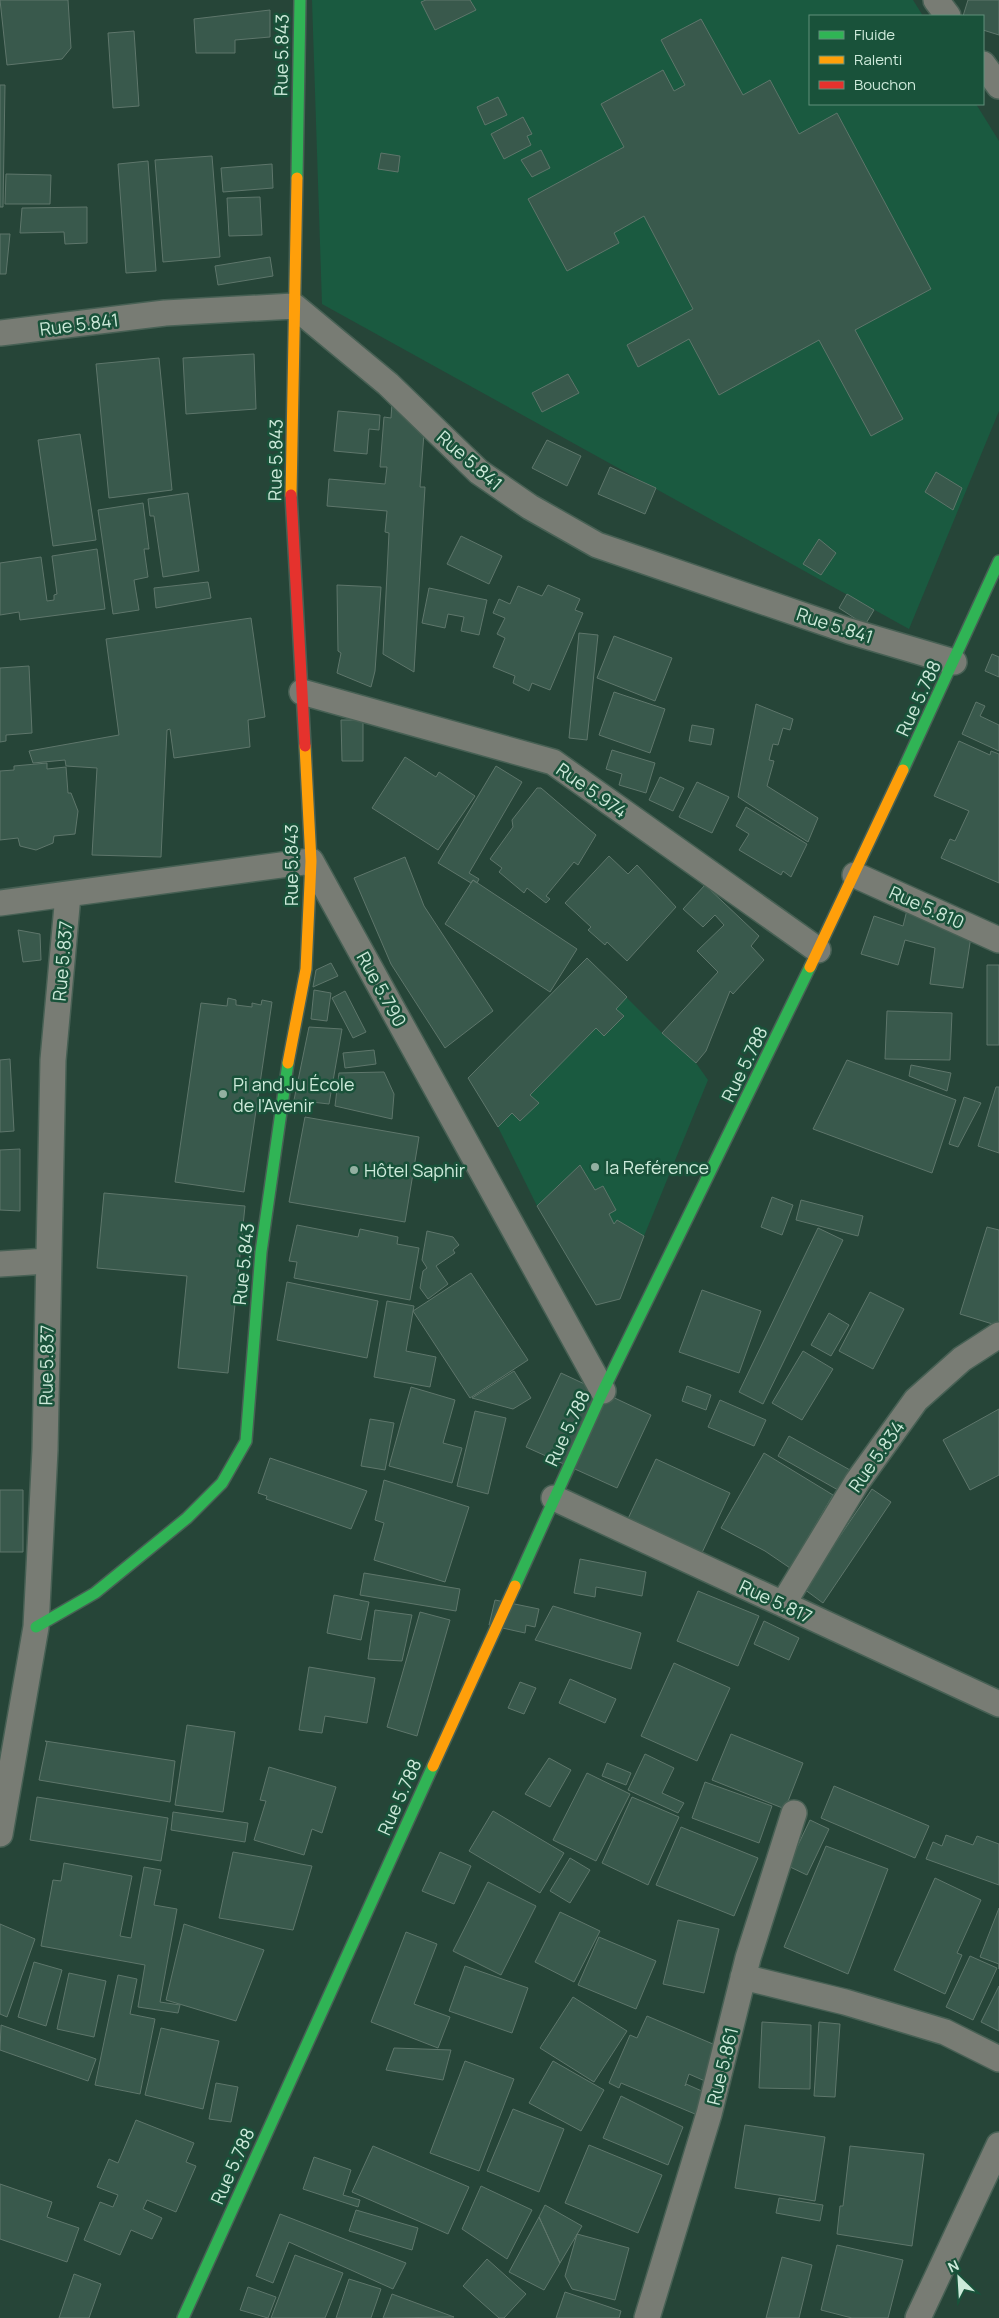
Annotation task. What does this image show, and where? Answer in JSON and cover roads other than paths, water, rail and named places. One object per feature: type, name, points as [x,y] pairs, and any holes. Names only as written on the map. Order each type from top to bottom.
[{"type":"street","name":"Rue 5.843","points":[[36,1627],[95,1593],[187,1518],[222,1483],[246,1441],[261,1252],[284,1083],[306,969],[311,861],[291,501],[300,0]]},
{"type":"street","points":[[936,0],[947,15]]},
{"type":"street","points":[[984,65],[999,86]]},
{"type":"street","name":"Rue 5.841","points":[[0,333],[165,313],[294,306],[388,384],[479,472],[530,507],[597,545],[849,631],[954,662]]},
{"type":"street","name":"Rue 5.788","points":[[183,2318],[603,1391],[855,875],[954,662],[993,587],[999,561]]},
{"type":"street","name":"Rue 5.974","points":[[302,692],[554,762],[818,950]]},
{"type":"street","points":[[0,903],[311,861]]},
{"type":"street","name":"Rue 5.790","points":[[311,861],[603,1391]]},
{"type":"street","name":"Rue 5.810","points":[[855,875],[999,940]]},
{"type":"street","name":"Rue 5.837","points":[[0,1834],[36,1627],[45,1450],[47,1261],[53,1060],[68,895]]},
{"type":"street","points":[[0,1264],[47,1261]]},
{"type":"street","name":"Rue 5.834","points":[[783,1604],[857,1482],[916,1400],[962,1359],[999,1335]]},
{"type":"street","name":"Rue 5.817","points":[[554,1498],[999,1704]]},
{"type":"street","name":"Rue 5.861","points":[[646,2318],[710,2114],[743,1977],[794,1813]]},
{"type":"street","points":[[743,1977],[845,2002],[945,2032],[999,2059]]},
{"type":"street","points":[[918,2318],[999,2145]]},
{"type":"place","name":"Pi and Ju École de l'Avenir","points":[[223,1094]]},
{"type":"place","name":"la Reférence","points":[[595,1167]]},
{"type":"place","name":"Hôtel Saphir","points":[[354,1170]]}]
